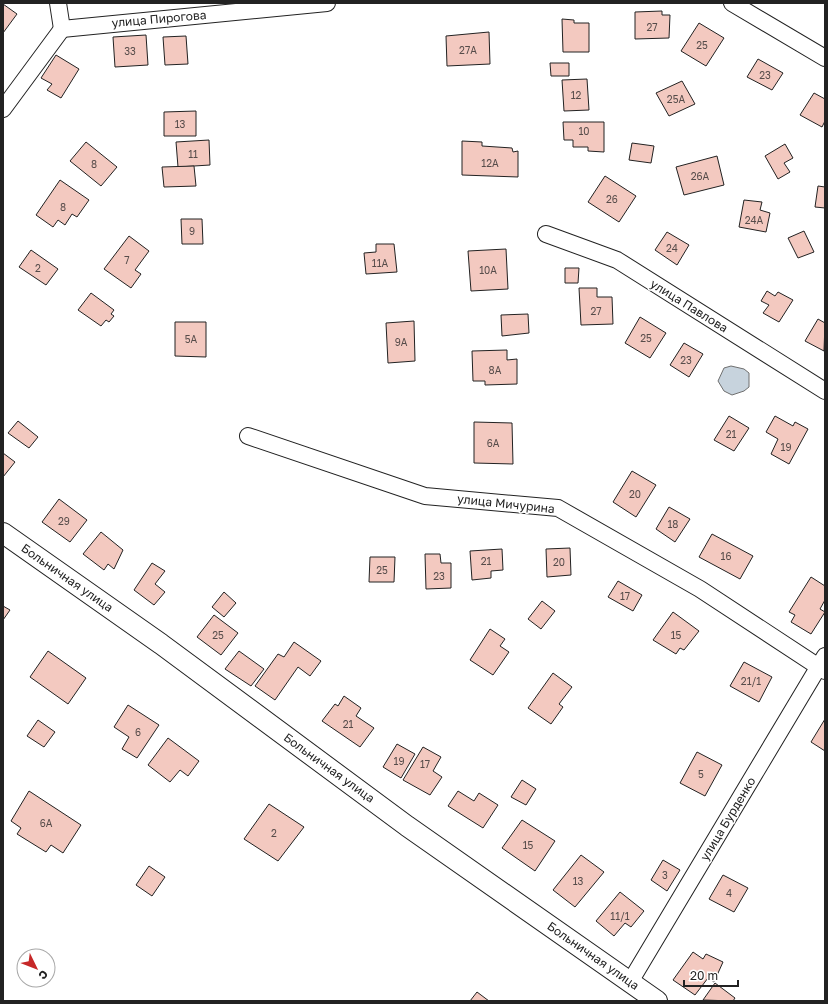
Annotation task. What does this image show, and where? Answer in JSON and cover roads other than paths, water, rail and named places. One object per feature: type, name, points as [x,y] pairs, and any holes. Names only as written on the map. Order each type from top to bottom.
[{"type":"street","points":[[3,109],[62,29],[58,3]]},
{"type":"street","name":"улица Пирогова","points":[[62,29],[327,3]]},
{"type":"street","points":[[732,3],[825,58]]},
{"type":"street","name":"улица Павлова","points":[[546,234],[617,260],[825,391]]},
{"type":"street","name":"улица Мичурина","points":[[248,436],[425,496],[558,508],[700,589],[823,665]]},
{"type":"street","name":"Больничная улица","points":[[3,533],[161,644],[407,826],[657,1001]]},
{"type":"street","name":"улица Бурденко","points":[[630,982],[823,665]]}]
